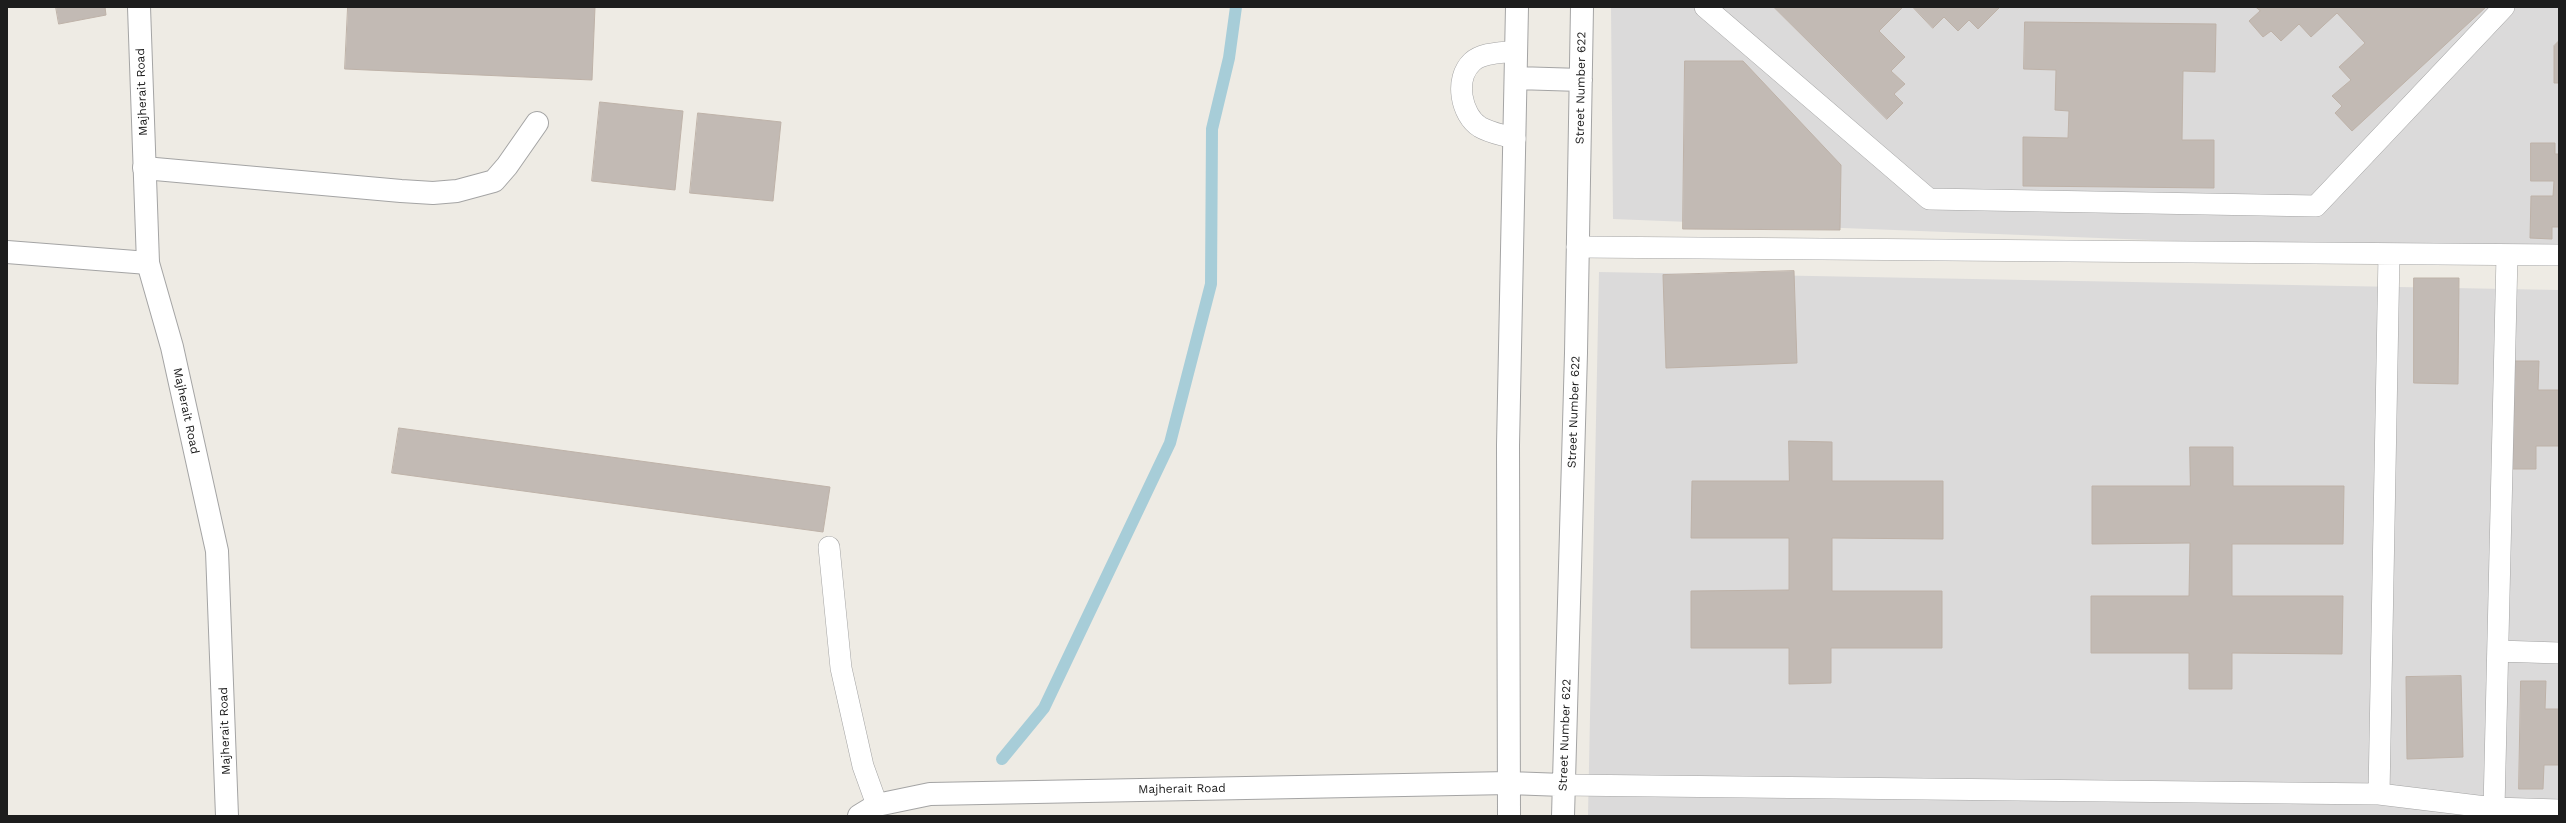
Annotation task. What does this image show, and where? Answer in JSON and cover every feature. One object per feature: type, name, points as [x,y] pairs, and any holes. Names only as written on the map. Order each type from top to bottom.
[{"type":"street","name":"Majherait Road","points":[[139,7],[148,263],[172,347],[217,551],[227,816]]},
{"type":"street","points":[[1508,816],[1508,445],[1518,7]]},
{"type":"street","name":"Street Number 622","points":[[1563,816],[1576,353],[1582,7]]},
{"type":"street","points":[[1516,78],[1581,80]]},
{"type":"street","points":[[144,168],[402,191],[433,193],[457,191],[494,181],[508,166],[537,123]]},
{"type":"street","points":[[7,252],[148,263]]},
{"type":"street","name":"Majherait Road","points":[[868,811],[930,794],[1509,783],[1563,785]]},
{"type":"lane","points":[[1705,7],[1929,199],[2316,206],[2504,7]]},
{"type":"lane","points":[[1515,139],[1480,127],[1469,117],[1463,103],[1462,86],[1465,72],[1472,62],[1485,55],[1516,51]]},
{"type":"lane","points":[[1577,247],[2559,255]]},
{"type":"lane","points":[[2379,794],[2388,254]]},
{"type":"lane","points":[[2494,808],[2507,255]]},
{"type":"lane","points":[[829,547],[841,668],[864,766],[868,811]]},
{"type":"lane","points":[[2498,652],[2559,653]]},
{"type":"lane","points":[[1563,785],[2379,794],[2494,808],[2559,810]]},
{"type":"shaded area","points":[[1611,7],[2559,7],[2559,256],[1613,219]]},
{"type":"shaded area","points":[[1599,272],[2559,290],[2559,816],[1572,816],[1588,815]]},
{"type":"building","points":[[56,7],[105,7],[106,15],[59,24]]},
{"type":"building","points":[[348,7],[595,7],[592,80],[345,69]]},
{"type":"building","points":[[1774,7],[1903,7],[1879,31],[1905,57],[1891,71],[1905,84],[1894,94],[1903,103],[1887,119]]},
{"type":"building","points":[[1913,7],[2000,7],[1978,29],[1969,20],[1958,31],[1944,17],[1933,28]]},
{"type":"building","points":[[2256,7],[2486,7],[2352,131],[2335,113],[2342,106],[2332,96],[2351,80],[2339,67],[2365,43],[2337,13],[2311,37],[2299,24],[2281,41],[2271,31],[2263,37],[2249,21],[2260,11]]},
{"type":"building","points":[[2025,22],[2216,24],[2215,72],[2183,71],[2182,140],[2214,140],[2214,188],[2023,186],[2023,137],[2068,138],[2069,111],[2055,110],[2056,70],[2024,69]]},
{"type":"building","points":[[2559,41],[2559,83],[2554,83],[2554,46]]},
{"type":"building","points":[[1685,61],[1743,61],[1841,165],[1840,230],[1683,229]]},
{"type":"building","points":[[600,102],[683,111],[675,190],[592,181]]},
{"type":"building","points":[[698,113],[781,122],[773,201],[690,193]]},
{"type":"building","points":[[2531,143],[2555,143],[2555,154],[2559,154],[2559,227],[2552,227],[2552,239],[2530,238],[2531,196],[2553,196],[2554,181],[2531,181]]},
{"type":"building","points":[[1794,271],[1797,363],[1666,368],[1663,275]]},
{"type":"building","points":[[2414,278],[2459,278],[2458,384],[2414,383]]},
{"type":"building","points":[[2513,361],[2539,361],[2538,390],[2559,390],[2559,446],[2536,446],[2536,469],[2512,469]]},
{"type":"building","points":[[399,428],[830,487],[823,532],[392,473]]},
{"type":"building","points":[[1789,441],[1832,442],[1832,481],[1943,481],[1943,539],[1832,538],[1832,591],[1942,591],[1942,648],[1831,648],[1831,683],[1789,684],[1789,648],[1691,648],[1691,591],[1789,590],[1789,538],[1691,538],[1692,481],[1789,481]]},
{"type":"building","points":[[2190,447],[2233,447],[2233,486],[2344,486],[2343,544],[2232,544],[2232,596],[2343,596],[2342,654],[2232,653],[2232,689],[2189,689],[2189,653],[2091,653],[2091,596],[2189,596],[2190,543],[2092,544],[2092,486],[2190,486]]},
{"type":"building","points":[[2461,676],[2463,757],[2407,759],[2406,677]]},
{"type":"building","points":[[2521,681],[2546,681],[2545,709],[2559,709],[2559,765],[2544,765],[2543,789],[2519,789]]},
{"type":"waterway","points":[[1002,759],[1044,708],[1170,443],[1211,284],[1212,129],[1229,58],[1236,7]]}]
